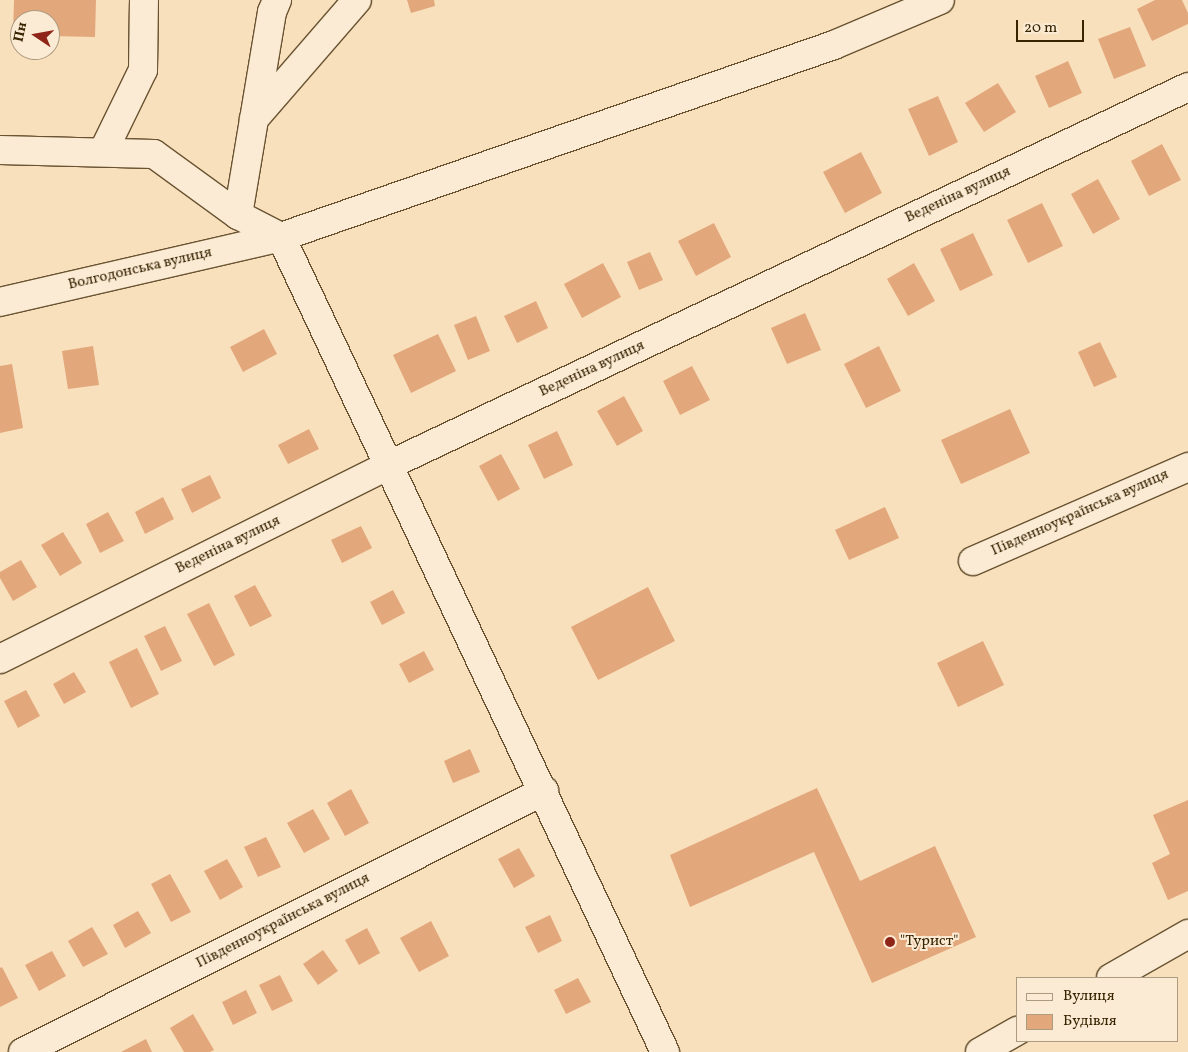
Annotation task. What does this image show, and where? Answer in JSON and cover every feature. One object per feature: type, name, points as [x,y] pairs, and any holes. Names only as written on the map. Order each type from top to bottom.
[{"type":"street","points":[[103,152],[142,70],[144,0]]},
{"type":"street","points":[[238,215],[272,12],[277,0]]},
{"type":"street","points":[[254,119],[357,0]]},
{"type":"street","points":[[281,237],[834,45],[940,0]]},
{"type":"street","name":"Веденіна вулиця","points":[[0,659],[386,466],[1188,87]]},
{"type":"street","points":[[0,150],[154,154],[238,215],[281,237],[386,466],[544,791],[665,1052]]},
{"type":"street","name":"Волгодонська вулиця","points":[[0,302],[281,237]]},
{"type":"street","name":"Південноукраїнська вулиця","points":[[973,561],[1188,467]]},
{"type":"street","name":"Південноукраїнська вулиця","points":[[23,1052],[544,791]]},
{"type":"street","points":[[1112,977],[1188,934]]},
{"type":"street","points":[[980,1052],[1016,1032]]},
{"type":"building","points":[[14,0],[96,0],[95,37],[60,36],[60,10],[14,10]]},
{"type":"building","points":[[407,0],[434,0],[435,6],[411,13]]},
{"type":"building","points":[[1155,0],[1182,0],[1188,13],[1188,24],[1152,41],[1137,9]]},
{"type":"building","points":[[1130,27],[1146,66],[1114,79],[1098,39]]},
{"type":"building","points":[[1068,61],[1082,93],[1049,108],[1035,76]]},
{"type":"building","points":[[998,83],[1016,112],[984,132],[965,103]]},
{"type":"building","points":[[938,96],[958,142],[929,156],[908,109]]},
{"type":"building","points":[[1162,144],[1181,180],[1149,196],[1131,161]]},
{"type":"building","points":[[861,152],[882,193],[845,213],[823,172]]},
{"type":"building","points":[[1098,179],[1120,219],[1093,234],[1071,194]]},
{"type":"building","points":[[1042,203],[1063,246],[1028,263],[1007,220]]},
{"type":"building","points":[[714,223],[731,257],[696,276],[678,241]]},
{"type":"building","points":[[973,233],[993,275],[960,291],[940,249]]},
{"type":"building","points":[[650,252],[663,280],[639,290],[627,262]]},
{"type":"building","points":[[603,263],[621,297],[582,318],[564,284]]},
{"type":"building","points":[[914,263],[935,301],[908,316],[887,279]]},
{"type":"building","points":[[536,301],[548,328],[517,343],[504,316]]},
{"type":"building","points":[[805,313],[821,350],[787,364],[771,328]]},
{"type":"building","points":[[476,316],[490,351],[468,360],[454,325]]},
{"type":"building","points":[[264,329],[277,354],[243,372],[230,347]]},
{"type":"building","points":[[438,334],[456,371],[411,393],[393,355]]},
{"type":"building","points":[[1100,342],[1117,377],[1094,387],[1078,352]]},
{"type":"building","points":[[93,346],[99,385],[68,389],[62,351]]},
{"type":"building","points":[[879,346],[901,391],[866,408],[844,364]]},
{"type":"building","points":[[12,364],[23,428],[0,433],[0,366]]},
{"type":"building","points":[[692,366],[710,400],[680,415],[663,381]]},
{"type":"building","points":[[624,396],[643,431],[617,446],[597,411]]},
{"type":"building","points":[[1010,409],[1030,453],[961,484],[941,440]]},
{"type":"building","points":[[309,429],[319,449],[288,464],[278,445]]},
{"type":"building","points":[[557,431],[573,465],[544,479],[528,445]]},
{"type":"building","points":[[501,454],[520,489],[498,501],[479,466]]},
{"type":"building","points":[[210,475],[221,498],[192,513],[181,489]]},
{"type":"building","points":[[163,497],[174,519],[145,534],[135,512]]},
{"type":"building","points":[[885,507],[899,538],[849,560],[835,530]]},
{"type":"building","points":[[108,512],[124,541],[100,553],[86,524]]},
{"type":"building","points":[[361,526],[372,548],[342,563],[331,540]]},
{"type":"building","points":[[63,532],[82,563],[60,576],[41,545]]},
{"type":"building","points":[[21,560],[37,587],[13,601],[0,578],[0,572]]},
{"type":"building","points":[[255,585],[272,616],[250,627],[234,596]]},
{"type":"building","points":[[648,587],[675,641],[598,680],[571,627]]},
{"type":"building","points":[[393,590],[405,613],[382,625],[370,602]]},
{"type":"building","points":[[209,603],[235,655],[214,666],[187,614]]},
{"type":"building","points":[[165,626],[182,661],[161,671],[144,636]]},
{"type":"building","points":[[983,641],[1004,685],[958,707],[937,663]]},
{"type":"building","points":[[137,648],[159,694],[131,708],[109,662]]},
{"type":"building","points":[[424,651],[434,670],[409,683],[399,664]]},
{"type":"building","points":[[74,672],[86,692],[64,704],[53,684]]},
{"type":"building","points":[[26,690],[40,716],[18,728],[4,701]]},
{"type":"building","points":[[470,749],[480,772],[453,783],[444,761]]},
{"type":"building","points":[[817,788],[860,881],[935,846],[976,937],[872,983],[814,852],[690,907],[670,855]]},
{"type":"building","points":[[351,789],[369,823],[345,836],[327,803]]},
{"type":"building","points":[[1188,800],[1188,891],[1168,900],[1152,863],[1170,854],[1153,815]]},
{"type":"building","points":[[313,809],[330,839],[304,853],[287,823]]},
{"type":"building","points":[[266,837],[281,867],[258,877],[244,847]]},
{"type":"building","points":[[519,848],[535,876],[514,888],[498,859]]},
{"type":"building","points":[[227,859],[243,887],[220,900],[204,871]]},
{"type":"building","points":[[170,874],[191,912],[171,922],[151,884]]},
{"type":"building","points":[[138,911],[151,933],[125,948],[113,925]]},
{"type":"building","points":[[550,915],[562,941],[538,953],[525,927]]},
{"type":"building","points":[[431,921],[449,956],[419,972],[400,938]]},
{"type":"building","points":[[92,927],[108,954],[83,967],[68,941]]},
{"type":"building","points":[[367,928],[380,953],[359,965],[345,940]]},
{"type":"building","points":[[323,950],[338,971],[318,985],[303,964]]},
{"type":"building","points":[[52,951],[66,976],[39,991],[25,965]]},
{"type":"building","points":[[2,967],[18,998],[0,1007],[0,968]]},
{"type":"building","points":[[280,975],[293,1001],[272,1011],[259,985]]},
{"type":"building","points":[[578,978],[591,1002],[566,1014],[554,990]]},
{"type":"building","points":[[246,990],[257,1013],[233,1025],[222,1002]]},
{"type":"building","points":[[193,1014],[214,1050],[210,1052],[184,1052],[170,1028]]},
{"type":"building","points":[[146,1039],[152,1052],[121,1052]]},
{"type":"place","name":"\"Турист\"","points":[[890,942]]}]
